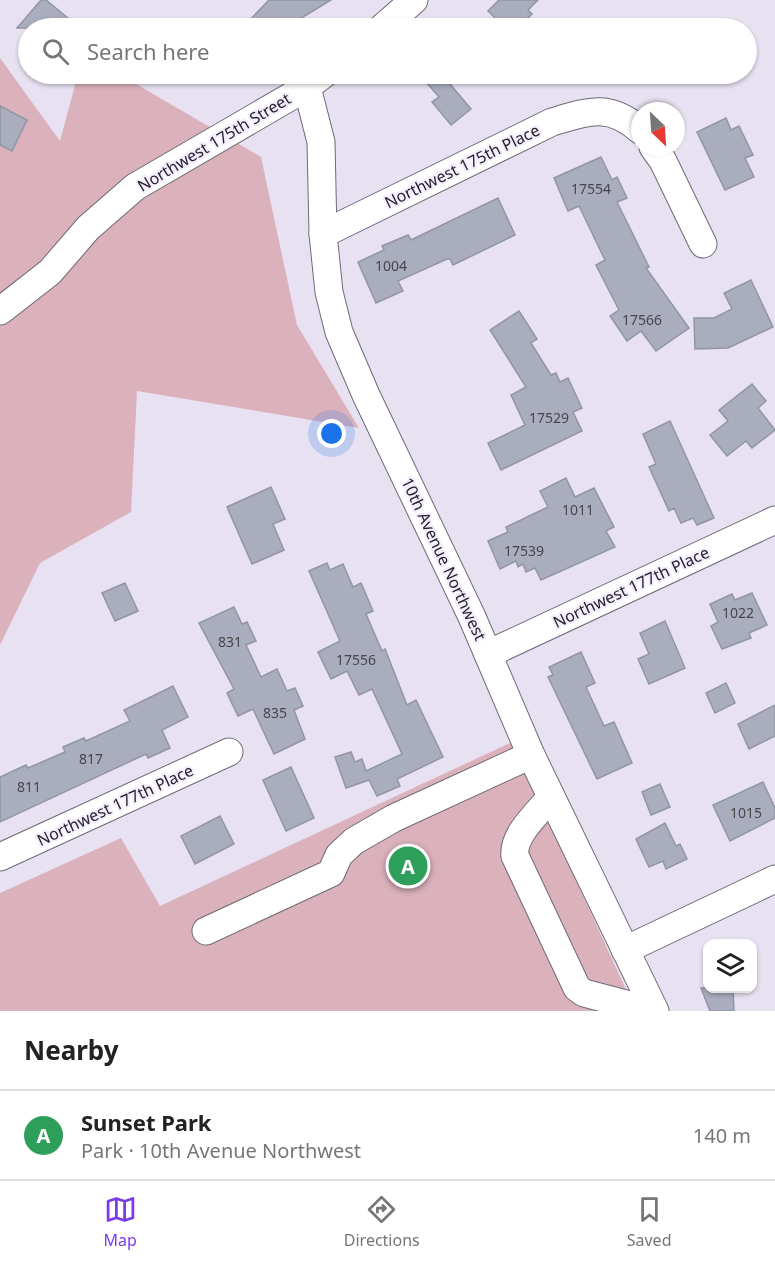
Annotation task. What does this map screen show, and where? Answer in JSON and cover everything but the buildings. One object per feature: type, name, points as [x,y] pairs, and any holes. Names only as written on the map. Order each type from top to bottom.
[{"type":"street","points":[[393,18],[414,0]]},
{"type":"street","name":"Northwest 175th Street","points":[[0,311],[50,272],[88,228],[135,187],[305,84]]},
{"type":"street","name":"10th Avenue Northwest","points":[[317,84],[323,234],[329,292],[339,332],[366,395],[488,654],[531,756],[654,1011]]},
{"type":"street","name":"Northwest 175th Place","points":[[323,234],[552,122],[584,112],[605,110],[631,122]]},
{"type":"street","points":[[659,156],[704,244]]},
{"type":"street","name":"Northwest 177th Place","points":[[488,654],[775,520]]},
{"type":"street","name":"Northwest 177th Place","points":[[0,857],[229,752]]},
{"type":"street","points":[[206,931],[331,873],[339,855],[354,841],[394,818],[531,756]]},
{"type":"street","points":[[551,797],[518,839],[514,848],[515,856],[577,988],[584,993],[654,1011]]},
{"type":"street","points":[[625,950],[775,879]]},
{"type":"shaded area","points":[[0,58],[60,141],[75,84],[136,84],[261,157],[297,325],[359,428],[137,391],[131,512],[40,563],[0,645]]},
{"type":"shaded area","points":[[512,742],[636,1011],[0,1011],[0,893],[121,838],[160,906]]},
{"type":"place","name":"Sunset Park","points":[[408,866]]}]
